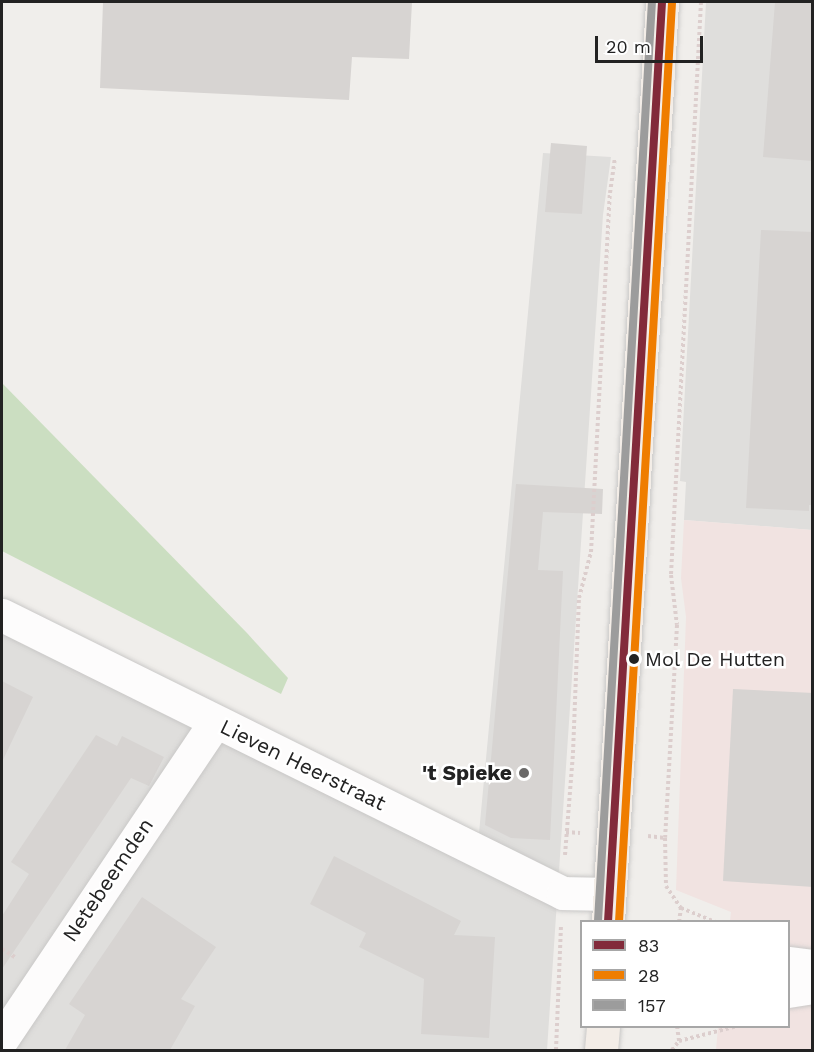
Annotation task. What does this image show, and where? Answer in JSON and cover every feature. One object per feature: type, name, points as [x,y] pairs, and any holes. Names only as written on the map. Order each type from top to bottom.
[{"type":"main road","points":[[609,908],[662,2]]},
{"type":"main road","points":[[601,1050],[603,1028]]},
{"type":"street","name":"Lieven Heerstraat","points":[[2,617],[563,893],[609,908]]},
{"type":"street","name":"Netebeemden","points":[[2,1039],[215,722]]},
{"type":"street","points":[[790,963],[813,966]]},
{"type":"street","points":[[790,990],[813,987]]},
{"type":"path","points":[[701,2],[671,575],[677,626],[665,837],[666,885],[681,908],[713,920]]},
{"type":"path","points":[[566,832],[573,753],[579,598],[591,552],[609,205],[616,150]]},
{"type":"path","points":[[556,1050],[563,893]]},
{"type":"path","points":[[679,920],[681,908]]},
{"type":"path","points":[[677,1028],[679,1041]]},
{"type":"path","points":[[672,1050],[679,1041],[730,1028]]},
{"type":"shaded area","points":[[706,2],[812,2],[812,530],[684,520],[686,482],[680,481]]},
{"type":"shaded area","points":[[543,153],[611,157],[603,215],[547,1050],[2,1050],[2,599],[479,833]]},
{"type":"shaded area","points":[[684,520],[812,530],[812,1050],[716,1050],[718,1028],[790,1028],[790,920],[730,920],[731,912],[676,890],[686,617],[681,578]]},
{"type":"green space","points":[[2,383],[247,633],[288,678],[281,694],[2,551]]},
{"type":"building","points":[[103,2],[412,2],[409,59],[352,57],[349,100],[100,88]]},
{"type":"building","points":[[775,2],[813,2],[813,161],[763,157]]},
{"type":"building","points":[[551,143],[587,146],[582,214],[545,212]]},
{"type":"building","points":[[761,230],[813,232],[813,505],[809,505],[809,511],[746,508]]},
{"type":"building","points":[[516,484],[603,489],[602,514],[543,512],[538,570],[563,571],[550,840],[511,838],[485,825]]},
{"type":"building","points":[[2,681],[33,697],[2,762]]},
{"type":"building","points":[[733,689],[813,693],[813,887],[723,881]]},
{"type":"building","points":[[96,735],[117,746],[122,736],[164,757],[149,786],[131,778],[2,969],[2,916],[29,874],[11,862]]},
{"type":"building","points":[[334,856],[461,921],[454,935],[495,937],[489,1038],[421,1034],[424,979],[359,947],[366,933],[310,904]]},
{"type":"building","points":[[142,897],[216,947],[181,999],[195,1006],[170,1050],[65,1050],[85,1015],[69,1004]]},
{"type":"transit line","name":"157","points":[[598,920],[652,2]]},
{"type":"transit line","name":"83","points":[[608,920],[662,2]]},
{"type":"transit line","name":"28","points":[[619,920],[672,3]]},
{"type":"place","name":"Mol De Hutten","points":[[634,659]]},
{"type":"place","name":"'t Spieke","points":[[524,773]]}]
